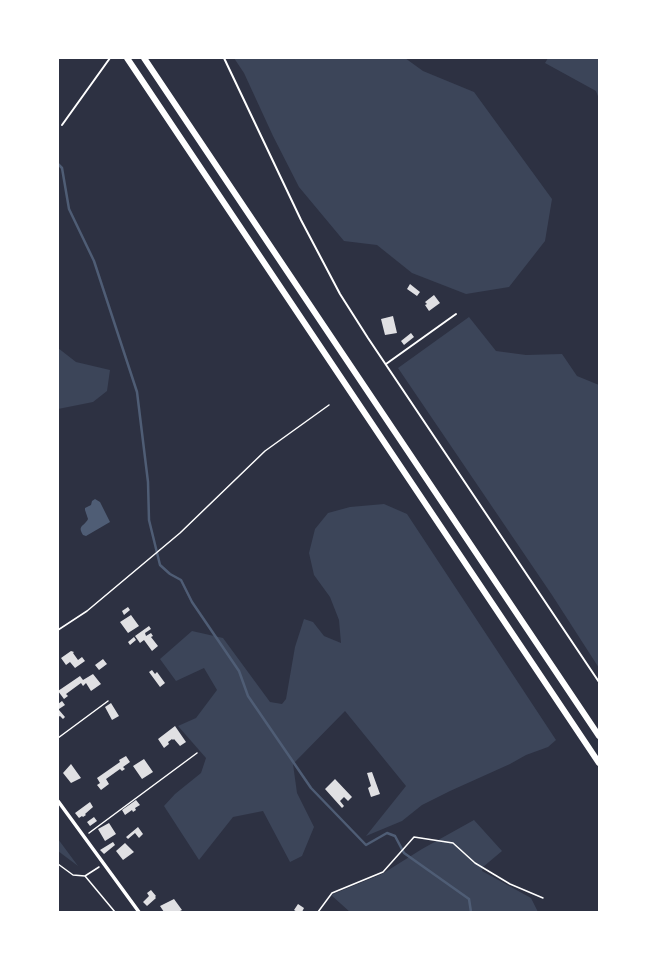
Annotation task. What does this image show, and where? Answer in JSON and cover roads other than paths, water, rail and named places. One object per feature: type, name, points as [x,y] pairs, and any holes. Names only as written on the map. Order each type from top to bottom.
[{"type":"main road","points":[[127,58],[599,763]]},
{"type":"main road","points":[[144,58],[599,736]]},
{"type":"street","points":[[58,801],[139,912]]},
{"type":"lane","points":[[62,125],[110,58]]},
{"type":"lane","points":[[224,58],[301,220],[340,294],[599,682]]},
{"type":"lane","points":[[386,364],[456,314]]},
{"type":"waterway","points":[[58,164],[62,168],[69,209],[94,261],[137,392],[148,482],[149,520],[160,565],[170,574],[181,580],[192,602],[239,671],[248,696],[311,788],[366,845],[387,833],[395,836],[404,853],[469,899],[471,912]]}]
